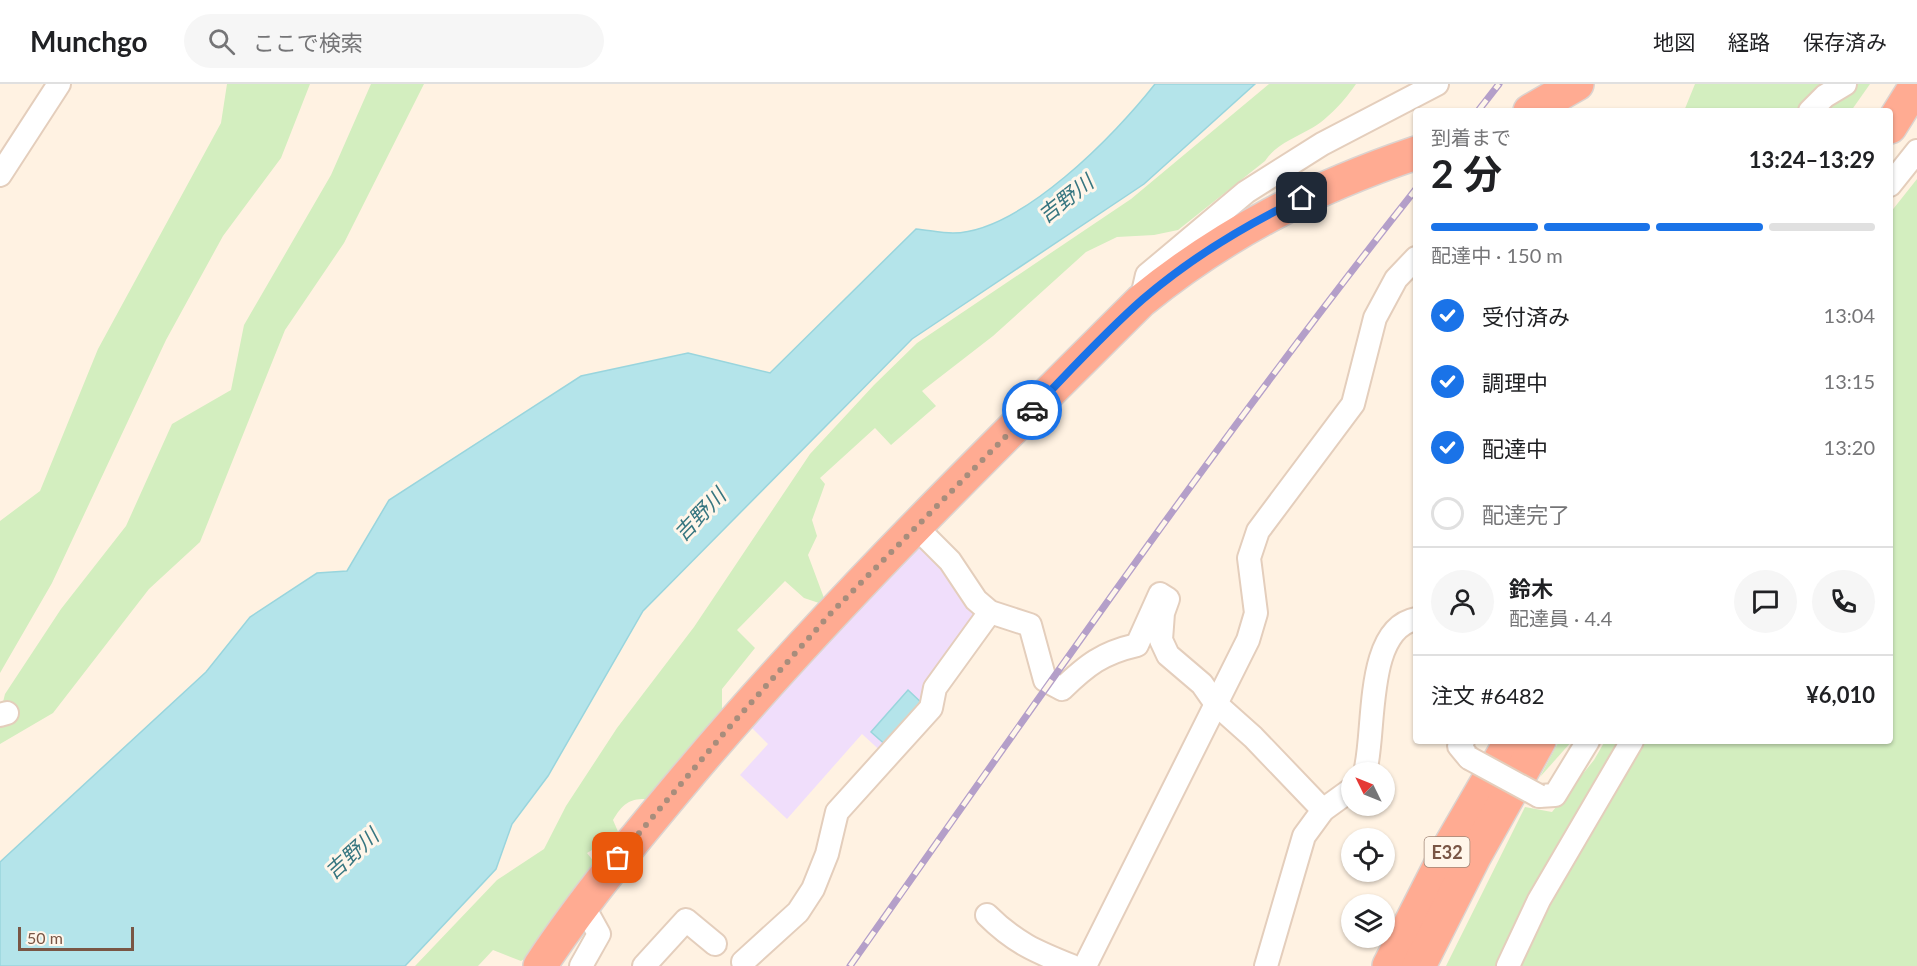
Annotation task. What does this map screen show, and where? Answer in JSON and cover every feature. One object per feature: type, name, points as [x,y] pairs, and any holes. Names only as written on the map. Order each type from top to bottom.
[{"type":"highway","points":[[1535,108],[1577,84]]},
{"type":"highway","points":[[1893,122],[1917,84]]},
{"type":"highway","points":[[540,966],[618,858],[732,723],[832,612],[1142,300],[1175,273],[1244,227],[1323,188],[1401,158]]},
{"type":"highway","name":"E32","points":[[1389,966],[1450,846],[1509,744]]},
{"type":"highway","name":"E32","points":[[1419,966],[1474,857],[1537,744]]},
{"type":"street","points":[[0,175],[59,84]]},
{"type":"street","points":[[1142,300],[1147,275],[1246,192],[1332,138],[1437,84]]},
{"type":"street","points":[[1813,108],[1825,96],[1845,84]]},
{"type":"street","points":[[1893,181],[1917,151]]},
{"type":"street","points":[[1085,966],[1248,640],[1256,613],[1249,558],[1258,531],[1353,404],[1376,318],[1396,279],[1413,261]]},
{"type":"street","points":[[916,527],[950,561],[976,600],[990,612],[1030,625],[1046,680],[1062,689],[1090,663],[1113,651],[1137,645],[1160,594],[1168,599],[1163,613],[1161,640],[1163,648],[1202,684],[1216,704],[1253,737],[1323,810]]},
{"type":"street","points":[[743,962],[798,912],[813,889],[827,855],[837,812],[931,708],[935,688],[990,612]]},
{"type":"street","points":[[1368,762],[1371,753],[1373,701],[1381,658],[1392,633],[1406,621],[1413,620]]},
{"type":"street","points":[[1466,750],[1539,796],[1555,795],[1586,744]]},
{"type":"street","points":[[1508,966],[1539,900],[1630,744]]},
{"type":"street","points":[[1266,966],[1304,836],[1323,810],[1341,797]]},
{"type":"street","points":[[581,966],[599,934],[583,906]]},
{"type":"street","points":[[987,915],[1007,935],[1025,947],[1072,966]]},
{"type":"street","points":[[644,966],[686,920],[715,944]]},
{"type":"shaded area","points":[[921,541],[981,617],[926,708],[885,755],[862,734],[787,819],[740,775],[768,744],[748,724]]},
{"type":"green space","points":[[227,84],[310,84],[281,158],[223,236],[166,340],[52,583],[0,673],[0,521],[40,491],[98,349],[221,123]]},
{"type":"green space","points":[[371,84],[424,84],[344,243],[285,330],[200,542],[149,589],[53,713],[0,744],[0,714],[5,694],[61,609],[126,526],[172,424],[231,390],[244,325],[331,175]]},
{"type":"green space","points":[[1269,84],[1356,84],[1342,102],[1324,119],[1280,146],[1265,161],[1178,230],[1154,235],[1117,237],[1086,252],[993,336],[922,391],[936,406],[891,445],[875,428],[820,478],[825,484],[812,520],[817,536],[808,555],[824,598],[819,603],[804,598],[785,581],[737,630],[755,648],[722,689],[722,709],[649,799],[637,799],[620,809],[613,820],[619,834],[587,853],[595,863],[532,954],[521,961],[493,950],[478,966],[415,966],[497,880],[544,849],[566,806],[617,728],[694,627],[810,454],[874,385],[917,343],[1131,199]]},
{"type":"green space","points":[[1695,84],[1870,84],[1853,108],[1685,108]]},
{"type":"green space","points":[[1917,179],[1917,966],[1446,966],[1525,807],[1552,812],[1594,760],[1603,744],[1893,744],[1893,209]]},
{"type":"green space","points":[[1557,744],[1569,744],[1540,777]]},
{"type":"water","name":"吉野川","points":[[1155,84],[1255,84],[1144,184],[912,339],[643,611],[548,776],[512,824],[496,869],[405,966],[0,966],[0,862],[206,672],[250,617],[317,573],[347,571],[389,500],[581,376],[688,353],[770,373],[916,229],[953,233],[980,228],[1008,216],[1036,199],[1091,153],[1116,129]]},
{"type":"water","points":[[908,690],[925,706],[888,747],[871,732]]},
{"type":"railway","points":[[1480,108],[1499,84]]},
{"type":"railway","points":[[850,966],[1198,476],[1413,193]]},
{"type":"way so far","points":[[618,858],[725,732],[832,612],[1032,410]]},
{"type":"route","points":[[1032,410],[1142,300],[1175,273],[1244,227],[1302,198]]}]
